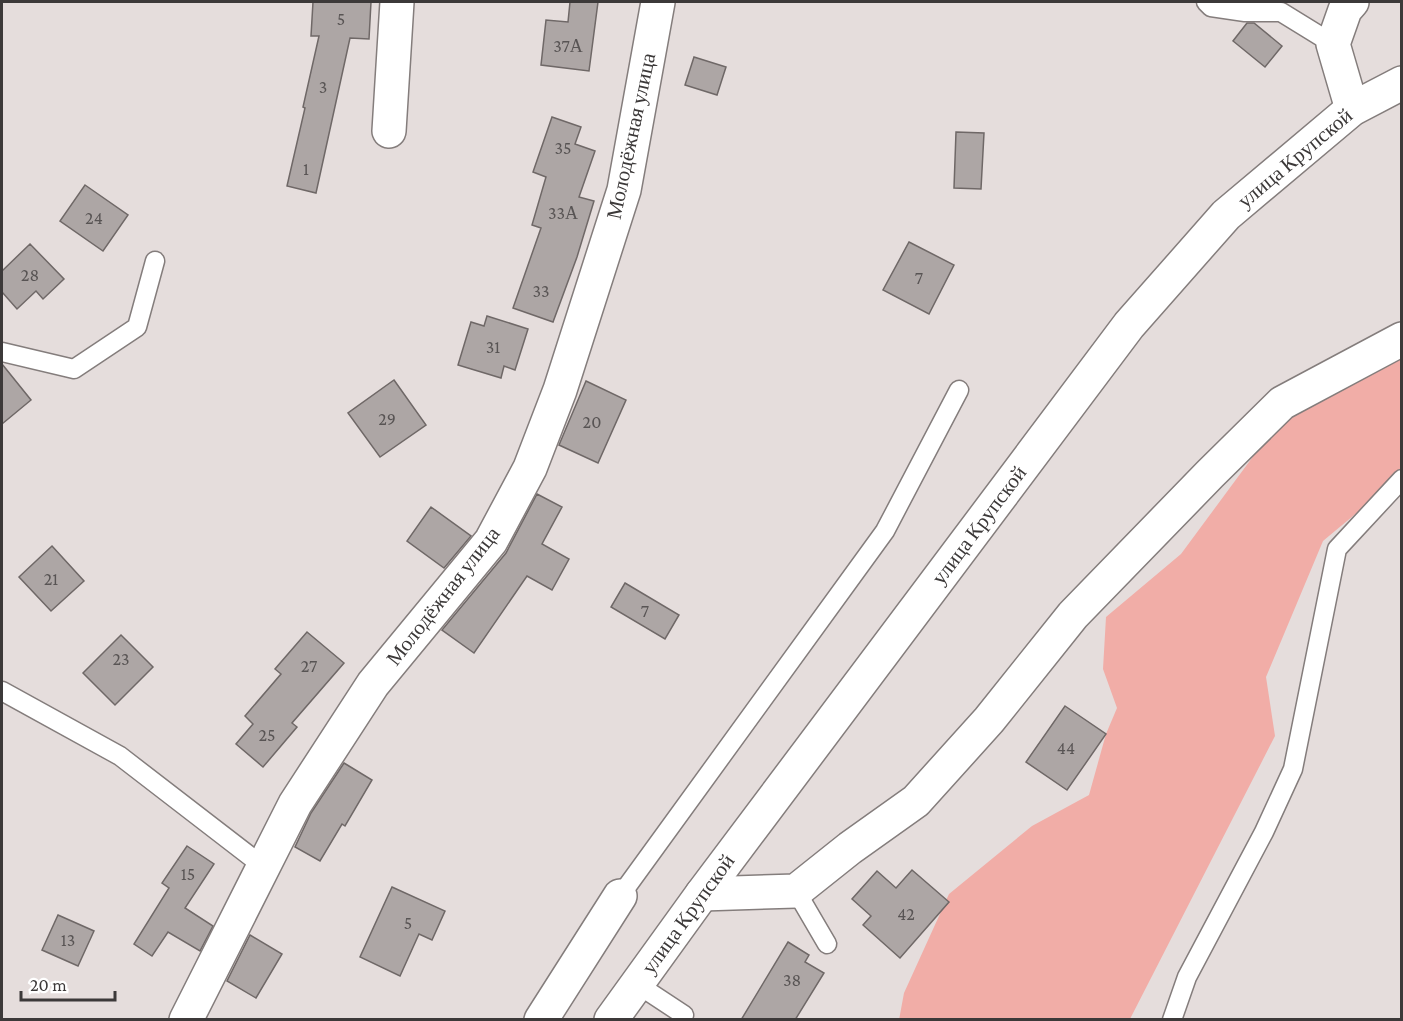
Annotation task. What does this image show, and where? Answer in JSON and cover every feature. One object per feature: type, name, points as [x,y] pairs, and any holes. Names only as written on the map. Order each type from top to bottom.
[{"type":"street","points":[[389,131],[397,2]]},
{"type":"street","name":"Молодёжная улица","points":[[186,1020],[295,804],[373,684],[491,541],[530,468],[560,390],[624,190],[658,2]]},
{"type":"street","points":[[1352,109],[1334,44],[1345,10],[1353,2]]},
{"type":"street","name":"улица Крупской","points":[[611,1020],[702,894],[1129,326],[1227,215],[1352,109],[1401,83]]},
{"type":"street","points":[[702,894],[796,891],[850,848],[916,801],[989,720],[1073,615],[1282,403],[1401,339]]},
{"type":"street","points":[[542,1020],[620,896]]},
{"type":"lane","points":[[1206,2],[1211,7],[1245,12],[1281,12],[1334,44]]},
{"type":"lane","points":[[2,352],[74,369],[137,327],[155,261]]},
{"type":"lane","points":[[620,896],[885,531],[959,390]]},
{"type":"lane","points":[[1172,1020],[1187,977],[1264,832],[1293,769],[1337,549],[1401,479]]},
{"type":"lane","points":[[2,691],[120,756],[264,867]]},
{"type":"lane","points":[[796,891],[827,944]]},
{"type":"lane","points":[[637,984],[684,1015]]},
{"type":"shaded area","points":[[1401,347],[1401,476],[1323,541],[1266,677],[1275,736],[1130,1019],[899,1020],[904,993],[949,894],[1032,826],[1089,795],[1106,734],[1117,708],[1103,669],[1106,617],[1181,554],[1305,390]]},
{"type":"building","points":[[313,2],[371,2],[369,39],[350,38],[316,193],[287,186],[319,36],[311,36]]},
{"type":"building","points":[[570,2],[598,2],[589,71],[541,65],[546,20],[568,22]]},
{"type":"building","points":[[1247,23],[1254,23],[1282,46],[1265,67],[1233,41]]},
{"type":"building","points":[[694,57],[726,67],[717,95],[685,85]]},
{"type":"building","points":[[552,117],[581,127],[575,144],[595,151],[579,197],[594,201],[577,257],[553,322],[513,308],[541,228],[532,225],[546,177],[533,172]]},
{"type":"building","points":[[956,132],[984,133],[981,189],[954,188]]},
{"type":"building","points":[[85,185],[128,215],[103,251],[60,221]]},
{"type":"building","points":[[909,242],[954,265],[929,314],[883,290]]},
{"type":"building","points":[[30,244],[64,279],[43,299],[36,291],[17,309],[2,292],[2,271]]},
{"type":"building","points":[[487,316],[528,329],[515,370],[504,366],[501,378],[458,365],[471,322],[484,326]]},
{"type":"building","points":[[2,364],[31,400],[2,424]]},
{"type":"building","points":[[394,380],[426,425],[380,457],[348,413]]},
{"type":"building","points":[[586,381],[626,400],[598,463],[559,445]]},
{"type":"building","points":[[537,494],[562,507],[542,544],[569,559],[552,590],[527,576],[474,653],[442,630],[506,553]]},
{"type":"building","points":[[431,507],[471,536],[444,568],[407,541]]},
{"type":"building","points":[[52,546],[84,581],[51,611],[19,577]]},
{"type":"building","points":[[625,583],[679,615],[665,639],[611,607]]},
{"type":"building","points":[[307,632],[344,663],[292,723],[297,727],[263,767],[236,744],[253,724],[245,716],[281,674],[275,669]]},
{"type":"building","points":[[121,635],[153,667],[115,705],[83,673]]},
{"type":"building","points":[[1065,706],[1106,734],[1067,790],[1026,762]]},
{"type":"building","points":[[344,763],[372,780],[345,826],[342,824],[320,861],[295,847],[311,813]]},
{"type":"building","points":[[187,846],[214,864],[185,908],[213,926],[200,951],[168,932],[152,956],[134,944],[169,888],[162,883]]},
{"type":"building","points":[[912,870],[949,902],[900,958],[863,925],[871,916],[852,899],[877,871],[896,888]]},
{"type":"building","points":[[392,887],[445,911],[432,940],[419,934],[400,976],[360,957]]},
{"type":"building","points":[[58,915],[94,931],[78,966],[42,950]]},
{"type":"building","points":[[250,935],[282,954],[256,998],[227,981]]},
{"type":"building","points":[[788,942],[809,955],[805,962],[824,973],[795,1020],[741,1020]]}]
